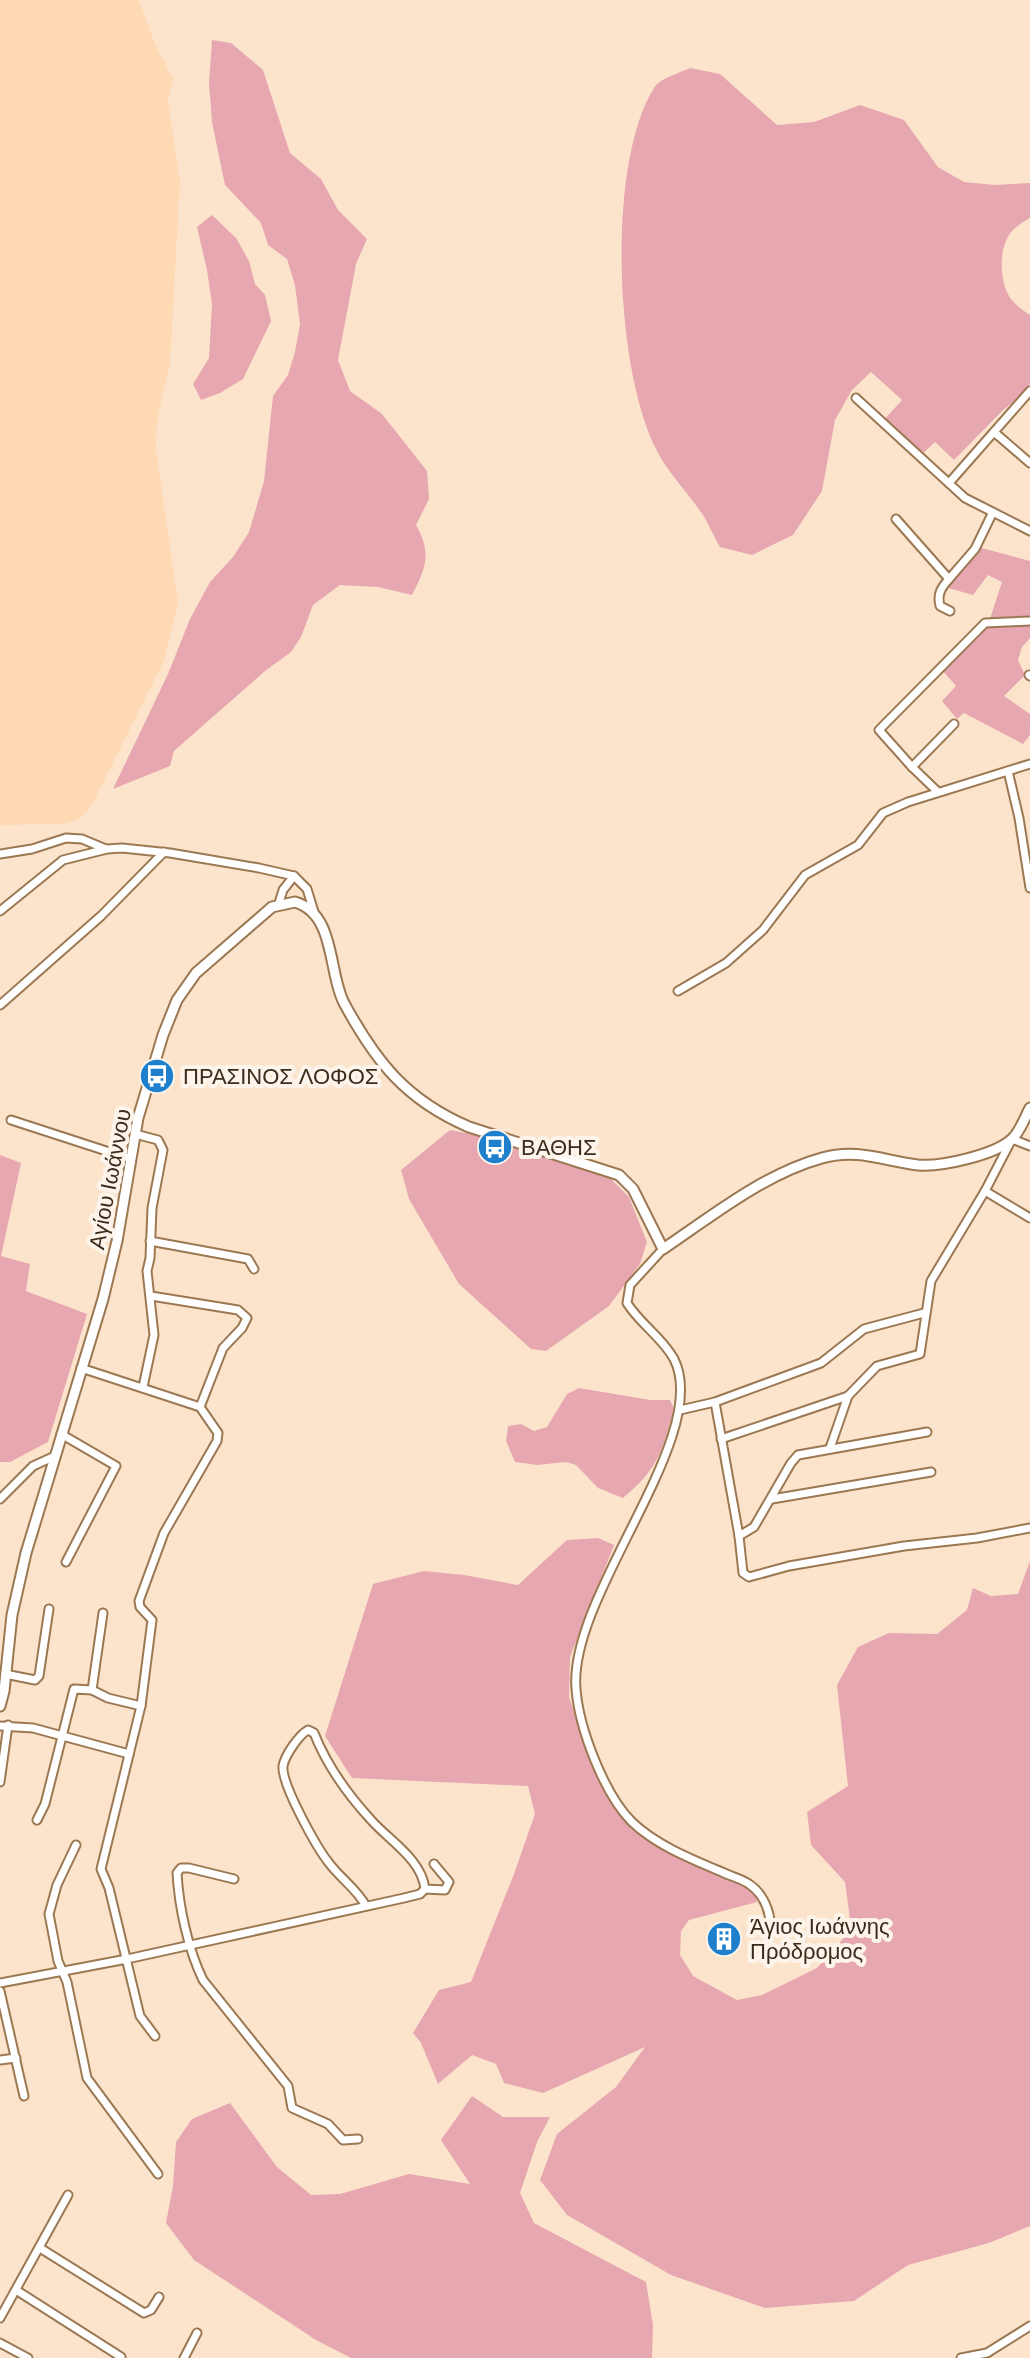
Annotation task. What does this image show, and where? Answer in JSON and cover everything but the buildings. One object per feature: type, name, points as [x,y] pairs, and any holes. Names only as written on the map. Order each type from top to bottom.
[{"type":"street","points":[[949,483],[1030,391]]},
{"type":"street","points":[[856,398],[965,498],[1030,531]]},
{"type":"street","points":[[994,432],[1030,463]]},
{"type":"street","points":[[950,611],[940,606],[938,599],[941,589],[975,549],[992,514]]},
{"type":"street","points":[[896,519],[949,579]]},
{"type":"street","points":[[938,792],[879,730],[982,625],[991,621],[1030,621]]},
{"type":"street","points":[[912,767],[954,724]]},
{"type":"street","points":[[678,991],[726,963],[775,916],[805,875],[858,845],[883,813],[938,792],[1030,764]]},
{"type":"street","points":[[1008,771],[1030,888]]},
{"type":"street","points":[[1019,818],[1030,816]]},
{"type":"street","points":[[0,854],[32,849],[66,838],[82,839],[107,849]]},
{"type":"street","points":[[0,911],[63,860],[107,849],[164,852],[294,876],[307,889],[326,936],[342,999],[367,1043],[403,1088],[445,1117],[469,1127],[619,1175],[633,1189],[663,1249]]},
{"type":"street","points":[[0,1005],[101,916],[164,852]]},
{"type":"street","points":[[294,876],[283,890],[279,903],[301,904],[315,915]]},
{"type":"street","name":"Αγίου Ιωάννου","points":[[0,1706],[12,1615],[26,1553],[117,1241],[135,1134],[163,1035],[186,985],[223,947],[279,903]]},
{"type":"street","points":[[830,1448],[848,1396],[877,1366],[920,1354],[931,1281],[1030,1108]]},
{"type":"street","points":[[11,1120],[131,1159]]},
{"type":"street","points":[[135,1134],[158,1140],[162,1145],[152,1208],[147,1282],[154,1335],[143,1387]]},
{"type":"street","points":[[770,1920],[768,1907],[749,1884],[673,1850],[632,1822],[601,1777],[576,1692],[575,1664],[587,1625],[667,1451],[680,1410],[675,1361],[627,1303],[630,1285],[663,1249],[732,1203],[803,1164],[846,1154],[869,1154],[914,1164],[936,1164],[966,1159],[1012,1139]]},
{"type":"street","points":[[1012,1139],[1030,1146]]},
{"type":"street","points":[[985,1191],[1030,1218]]},
{"type":"street","points":[[150,1241],[248,1259],[254,1269]]},
{"type":"street","points":[[151,1296],[238,1310],[247,1318],[223,1348],[200,1407]]},
{"type":"street","points":[[680,1410],[715,1402],[821,1363],[864,1329],[924,1313]]},
{"type":"street","points":[[81,1368],[200,1407],[218,1437],[164,1533],[139,1601],[140,1607],[150,1616],[152,1626],[141,1706],[101,1869],[109,1888],[140,2016],[155,2036]]},
{"type":"street","points":[[721,1439],[848,1396]]},
{"type":"street","points":[[715,1402],[743,1573],[749,1577],[789,1566],[1030,1528]]},
{"type":"street","points":[[739,1536],[754,1527],[798,1455],[927,1432]]},
{"type":"street","points":[[61,1434],[116,1466],[66,1562]]},
{"type":"street","points":[[0,1499],[33,1466],[55,1456]]},
{"type":"street","points":[[772,1499],[931,1472]]},
{"type":"street","points":[[5,1674],[29,1681],[39,1676],[49,1609]]},
{"type":"street","points":[[92,1690],[103,1613]]},
{"type":"street","points":[[37,1820],[45,1804],[74,1689],[92,1690],[108,1698],[141,1706]]},
{"type":"street","points":[[0,1782],[4,1726],[62,1735],[129,1754]]},
{"type":"street","points":[[366,1906],[328,1862],[297,1807],[285,1777],[286,1760],[308,1730],[314,1733],[328,1764],[348,1793],[419,1869],[425,1889]]},
{"type":"street","points":[[76,1845],[57,1885],[49,1914],[87,2078],[158,2174]]},
{"type":"street","points":[[425,1889],[436,1891],[448,1887],[449,1882],[434,1864]]},
{"type":"street","points":[[234,1879],[189,1868],[181,1868],[177,1873],[195,1962],[203,1980],[288,2086],[292,2108],[328,2124],[343,2140],[358,2139]]},
{"type":"street","points":[[0,1983],[127,1959],[420,1894],[425,1889]]},
{"type":"street","points":[[0,1991],[24,2096]]},
{"type":"street","points":[[0,2060],[16,2058]]},
{"type":"street","points":[[0,2318],[68,2195]]},
{"type":"street","points":[[40,2248],[144,2313],[151,2310],[159,2297]]},
{"type":"street","points":[[16,2290],[121,2357]]},
{"type":"street","points":[[961,2358],[987,2353],[1030,2326]]},
{"type":"street","points":[[184,2358],[197,2333]]},
{"type":"street","points":[[0,2343],[28,2358]]},
{"type":"shaded area","points":[[0,0],[139,0],[155,44],[173,79],[168,101],[180,181],[170,364],[157,421],[156,449],[178,603],[164,661],[91,807],[78,820],[65,824],[0,825]]},
{"type":"shaded area","points":[[212,40],[231,43],[263,70],[290,153],[321,179],[338,210],[367,239],[356,264],[338,360],[350,391],[382,414],[427,471],[429,499],[416,525],[424,544],[425,560],[412,595],[378,587],[340,585],[313,605],[301,637],[291,652],[174,751],[170,766],[113,789],[168,674],[190,619],[210,582],[233,557],[249,532],[264,481],[273,396],[288,375],[300,324],[295,285],[287,259],[268,245],[261,223],[225,185],[212,122],[209,83]]},
{"type":"shaded area","points":[[690,68],[720,74],[777,125],[814,122],[860,105],[904,120],[938,167],[964,182],[995,185],[1030,183],[1030,218],[1016,228],[1005,242],[1002,268],[1009,296],[1030,315],[1030,384],[954,460],[935,442],[917,459],[883,421],[902,400],[871,372],[852,390],[835,420],[822,491],[793,535],[752,555],[720,547],[703,515],[657,451],[643,416],[632,372],[625,321],[623,215],[628,166],[639,122],[657,84]]},
{"type":"shaded area","points":[[212,215],[236,238],[249,261],[255,284],[265,295],[271,321],[243,379],[201,400],[193,384],[209,358],[212,304],[197,227]]},
{"type":"shaded area","points":[[978,547],[1030,561],[1030,638],[1022,647],[1018,660],[1025,675],[1004,696],[1030,714],[1030,735],[1023,744],[964,713],[957,719],[942,701],[956,686],[942,670],[987,628],[1002,582],[988,575],[973,595],[945,587]]},
{"type":"shaded area","points":[[450,1130],[609,1177],[629,1197],[647,1242],[640,1264],[609,1306],[546,1351],[531,1349],[459,1284],[409,1199],[401,1170]]},
{"type":"shaded area","points":[[0,1155],[21,1163],[1,1256],[30,1264],[26,1291],[87,1314],[48,1442],[10,1462],[0,1462]]},
{"type":"shaded area","points":[[579,1388],[650,1400],[670,1400],[674,1409],[657,1459],[644,1478],[623,1498],[598,1488],[576,1465],[566,1462],[537,1465],[515,1462],[506,1441],[508,1426],[521,1424],[534,1431],[547,1427],[567,1394]]},
{"type":"shaded area","points":[[598,1538],[614,1545],[570,1657],[569,1697],[588,1753],[611,1796],[643,1834],[678,1855],[755,1890],[757,1902],[689,1920],[681,1931],[680,1955],[693,1976],[737,2000],[762,1995],[817,1968],[851,1926],[845,1882],[811,1845],[807,1812],[848,1786],[837,1685],[858,1647],[889,1633],[937,1634],[967,1610],[973,1588],[991,1596],[1018,1594],[1030,1561],[1030,2226],[989,2243],[908,2265],[854,2301],[765,2308],[671,2275],[567,2215],[540,2180],[557,2134],[616,2087],[645,2047],[543,2093],[504,2083],[496,2064],[472,2055],[438,2084],[421,2043],[413,2033],[439,1990],[471,1982],[535,1814],[528,1786],[352,1778],[325,1736],[373,1584],[424,1571],[518,1585],[567,1540]]},
{"type":"shaded area","points":[[472,2096],[503,2117],[550,2117],[537,2142],[520,2193],[534,2223],[646,2282],[653,2325],[652,2358],[351,2358],[316,2340],[194,2260],[166,2223],[173,2186],[176,2142],[192,2119],[230,2103],[277,2167],[311,2195],[340,2194],[409,2174],[470,2184],[441,2140]]},
{"type":"place","name":"ΠΡΑΣΙΝΟΣ ΛΟΦΟΣ","points":[[157,1076]]},
{"type":"place","name":"ΒΑΘΗΣ","points":[[495,1147]]},
{"type":"place","name":"Άγιος Ιωάννης Πρόδρομος","points":[[724,1939]]}]
